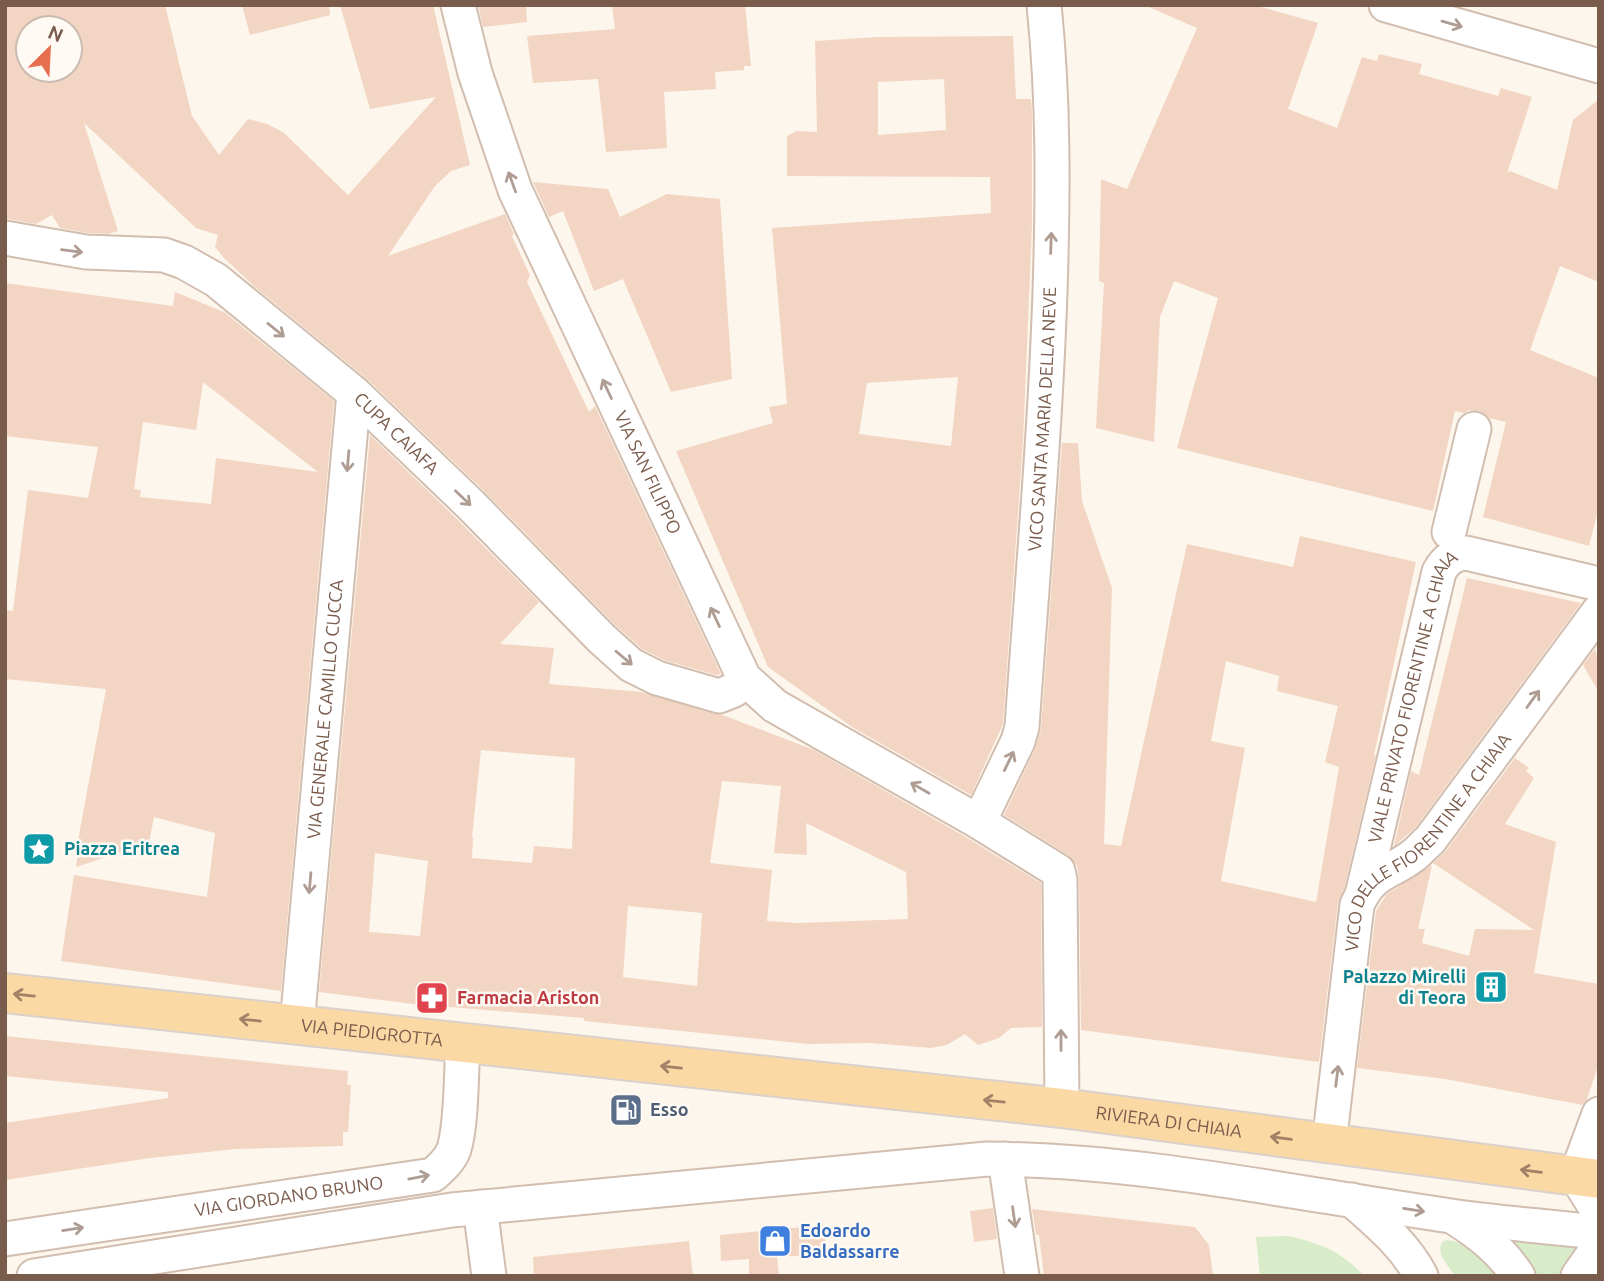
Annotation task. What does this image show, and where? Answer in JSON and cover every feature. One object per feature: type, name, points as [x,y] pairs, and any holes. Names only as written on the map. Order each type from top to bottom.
[{"type":"main road","name":"VIA PIEDIGROTTA","points":[[5,993],[739,1074]]},
{"type":"main road","name":"RIVIERA DI CHIAIA","points":[[739,1074],[1062,1108],[1588,1178]]},
{"type":"street","name":"VIA SAN FILIPPO","points":[[458,5],[475,73],[515,190],[744,678],[775,706],[979,822],[1039,858],[1059,875],[1062,1108]]},
{"type":"street","name":"VICO SANTA MARIA DELLA NEVE","points":[[979,822],[1018,741],[1022,727],[1047,378],[1053,194],[1053,131],[1044,5]]},
{"type":"street","points":[[1386,5],[1599,66]]},
{"type":"street","name":"CUPA CAIAFA","points":[[5,238],[86,252],[152,253],[184,262],[216,280],[354,393],[631,665],[657,678],[719,696],[734,690],[744,678]]},
{"type":"street","name":"VIA GENERALE CAMILLO CUCCA","points":[[297,1025],[354,393]]},
{"type":"street","points":[[1474,429],[1457,542],[1599,584]]},
{"type":"street","name":"VIALE PRIVATO FIORENTINE A CHIAIA","points":[[1362,895],[1439,572],[1452,557],[1457,542]]},
{"type":"street","name":"VICO DELLE FIORENTINE A CHIAIA","points":[[1329,1144],[1357,905],[1362,895],[1376,877],[1412,856],[1430,840],[1599,611]]},
{"type":"street","name":"VIA GIORDANO BRUNO","points":[[5,1239],[433,1174],[445,1164],[455,1143],[463,1044]]},
{"type":"street","points":[[1599,1114],[1588,1178],[1599,1213]]},
{"type":"street","points":[[34,1276],[480,1207],[987,1159],[1039,1159],[1226,1181],[1452,1216],[1599,1232]]},
{"type":"street","points":[[1005,1159],[1022,1276]]},
{"type":"street","points":[[1352,1200],[1389,1232],[1414,1262],[1421,1276]]},
{"type":"street","points":[[480,1207],[489,1276]]},
{"type":"street","points":[[1452,1216],[1481,1234],[1518,1276]]},
{"type":"street","points":[[1578,1276],[1599,1246]]},
{"type":"green space","points":[[1289,1236],[1330,1250],[1348,1261],[1364,1276],[1260,1276],[1256,1237]]},
{"type":"green space","points":[[1447,1240],[1471,1248],[1503,1276],[1455,1276],[1441,1252],[1442,1242]]},
{"type":"green space","points":[[1511,1242],[1581,1248],[1564,1276],[1531,1276]]},
{"type":"building","points":[[5,5],[165,5],[192,116],[219,155],[248,119],[267,124],[283,132],[348,195],[436,97],[370,109],[340,5],[433,5],[470,165],[451,171],[435,186],[388,256],[505,214],[530,275],[527,282],[589,412],[595,406],[721,674],[716,675],[664,660],[642,649],[367,379],[256,288],[224,258],[215,247],[218,235],[196,228],[84,123],[118,231],[108,234],[88,233],[60,228],[52,215],[36,224],[7,219]]},
{"type":"building","points":[[242,5],[329,5],[330,15],[250,35]]},
{"type":"building","points":[[478,5],[526,5],[527,22],[483,27]]},
{"type":"building","points":[[612,5],[745,5],[751,66],[744,66],[744,70],[715,72],[716,89],[664,92],[667,148],[606,152],[598,79],[533,83],[527,36],[615,29]]},
{"type":"building","points":[[1144,5],[1254,5],[1318,23],[1288,109],[1337,128],[1362,57],[1377,61],[1379,54],[1422,64],[1419,74],[1498,96],[1501,88],[1532,97],[1507,173],[1510,171],[1557,190],[1573,120],[1599,99],[1599,282],[1560,266],[1530,350],[1599,378],[1599,506],[1589,546],[1483,517],[1506,422],[1489,418],[1479,411],[1455,411],[1433,511],[1177,448],[1218,298],[1174,281],[1160,317],[1154,442],[1096,428],[1104,283],[1099,281],[1101,179],[1127,189],[1197,28]]},
{"type":"building","points":[[1013,36],[1016,99],[1031,99],[1032,225],[1023,442],[1003,724],[971,795],[852,727],[768,667],[676,451],[773,423],[769,407],[787,404],[772,228],[991,213],[990,177],[787,176],[787,136],[797,131],[817,132],[815,41],[878,37]],"holes":[[[944,79],[946,130],[878,135],[878,82]],[[958,377],[951,446],[859,434],[867,383]]]},
{"type":"building","points":[[533,182],[608,189],[620,217],[667,194],[720,199],[732,379],[671,392],[623,279],[594,291],[563,211],[549,217]]},
{"type":"building","points":[[5,283],[173,306],[175,292],[224,312],[334,401],[281,991],[61,961],[74,875],[207,897],[215,833],[154,817],[149,843],[76,867],[76,851],[106,689],[5,679],[5,610],[13,611],[28,490],[88,498],[98,447],[5,436]],"holes":[[[203,382],[318,472],[216,458],[211,504],[140,497],[141,490],[134,489],[143,422],[196,430]]]},
{"type":"building","points":[[370,435],[539,602],[500,644],[554,648],[549,684],[642,692],[720,714],[814,750],[1041,883],[1042,1027],[1011,1028],[999,1038],[978,1045],[965,1034],[947,1045],[931,1048],[870,1043],[808,1044],[584,1021],[584,1018],[413,1004],[319,992]],"holes":[[[481,750],[575,758],[572,849],[534,846],[532,863],[472,858]],[[722,781],[781,786],[774,853],[807,855],[806,823],[906,872],[908,919],[798,923],[767,921],[772,870],[710,863]],[[375,853],[428,861],[420,936],[369,932]],[[628,906],[702,913],[697,986],[623,977]]]},
{"type":"building","points":[[1062,443],[1078,443],[1082,501],[1112,588],[1104,844],[1121,846],[1187,544],[1293,567],[1300,536],[1416,562],[1376,755],[1344,889],[1338,903],[1319,1062],[1081,1030],[1077,866],[1068,855],[1004,815],[1035,749],[1041,729]],"holes":[[[1226,661],[1279,676],[1277,691],[1338,706],[1325,762],[1339,767],[1316,902],[1221,881],[1245,748],[1211,741]]]},
{"type":"building","points":[[1467,578],[1581,603],[1416,827],[1394,846],[1411,771],[1419,775]]},
{"type":"building","points":[[1595,649],[1599,664],[1597,689],[1583,665]]},
{"type":"building","points":[[1515,758],[1529,768],[1526,771],[1534,778],[1505,824],[1556,842],[1534,973],[1599,984],[1599,1063],[1583,1105],[1445,1079],[1357,1068],[1376,911],[1387,894],[1432,865],[1418,929],[1425,929],[1422,943],[1469,956],[1475,929],[1534,930],[1433,863],[1445,852]]},
{"type":"building","points":[[5,1036],[348,1071],[347,1085],[351,1085],[348,1132],[343,1132],[343,1146],[236,1149],[150,1158],[5,1180],[5,1123],[168,1098],[168,1092],[5,1076]]},
{"type":"building","points":[[993,1208],[997,1239],[974,1242],[970,1211]]},
{"type":"building","points":[[1032,1209],[1195,1227],[1209,1245],[1213,1276],[1044,1276],[1039,1235],[1036,1235]]},
{"type":"building","points":[[824,1225],[827,1254],[777,1257],[779,1276],[749,1276],[749,1259],[721,1261],[720,1235]]},
{"type":"building","points":[[689,1241],[693,1276],[534,1276],[533,1257]]},
{"type":"place","name":"Piazza Eritrea","points":[[39,849]]},
{"type":"place","name":"Palazzo Mirelli di Teora","points":[[1491,987]]},
{"type":"place","name":"Farmacia Ariston","points":[[432,998]]},
{"type":"place","name":"Esso","points":[[626,1110]]},
{"type":"place","name":"Edoardo Baldassarre","points":[[775,1241]]}]
